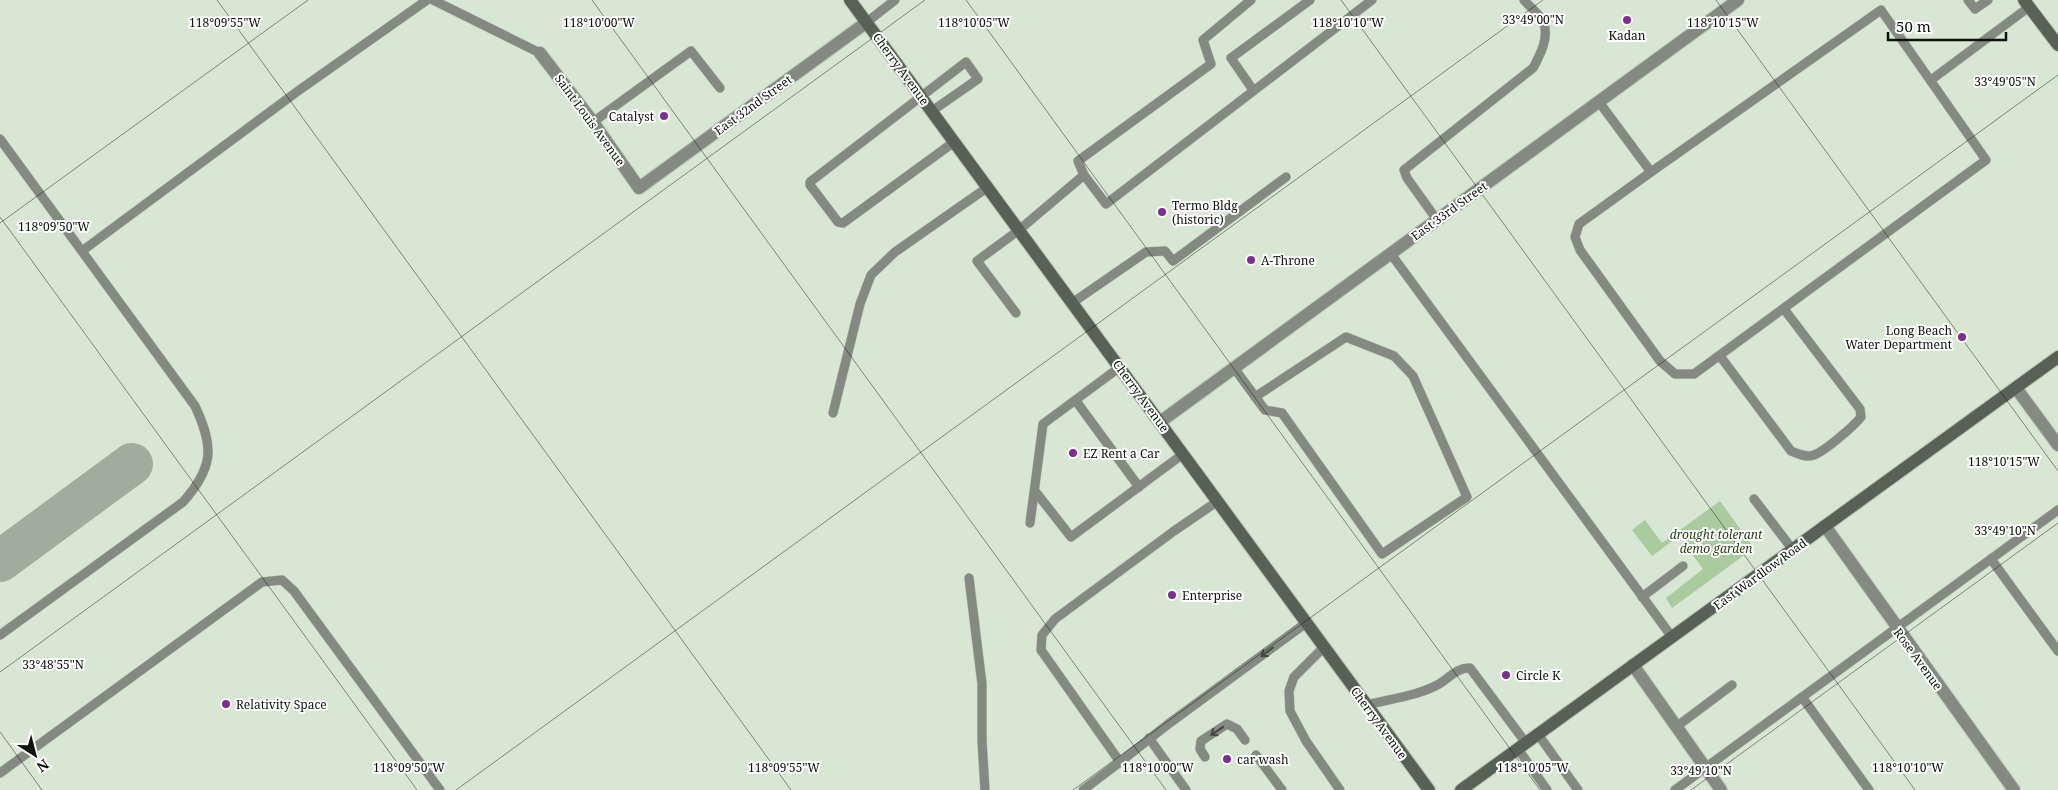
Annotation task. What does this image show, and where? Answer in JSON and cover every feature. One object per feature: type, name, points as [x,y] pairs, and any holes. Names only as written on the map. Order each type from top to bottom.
[{"type":"main road","name":"Cherry Avenue","points":[[851,1],[1429,790]]},
{"type":"main road","points":[[2027,4],[2058,45]]},
{"type":"main road","name":"East Wardlow Road","points":[[1461,790],[1537,733],[2058,357]]},
{"type":"street","name":"East 33rd Street","points":[[1160,422],[1738,0]]},
{"type":"street","name":"East 32nd Street","points":[[639,188],[866,22]]},
{"type":"street","name":"Saint Louis Avenue","points":[[540,53],[593,122],[639,188]]},
{"type":"street","points":[[2016,388],[2058,445]]},
{"type":"street","name":"Rose Avenue","points":[[1824,526],[2014,790]]},
{"type":"street","points":[[1633,665],[1721,790]]},
{"type":"lane","points":[[82,250],[290,97],[427,0]]},
{"type":"lane","points":[[433,0],[540,53]]},
{"type":"lane","points":[[866,22],[894,0]]},
{"type":"lane","points":[[1252,0],[1203,40],[1211,64],[1078,161],[1084,175],[1106,204],[1372,0]]},
{"type":"lane","points":[[1253,90],[1231,58],[1310,0]]},
{"type":"lane","points":[[1437,220],[1407,178],[1404,170],[1533,68],[1542,51],[1545,35],[1543,22],[1524,0]]},
{"type":"lane","points":[[1968,0],[1975,9],[1988,0]]},
{"type":"lane","points":[[1931,80],[2027,4]]},
{"type":"lane","points":[[1881,10],[1986,160],[1694,374],[1676,374],[1660,361],[1580,250],[1575,237],[1579,224],[1651,172],[1881,10]]},
{"type":"lane","points":[[593,122],[691,51],[720,88]]},
{"type":"lane","points":[[932,112],[978,79],[966,62],[810,182],[810,186],[838,222],[843,223],[954,142]]},
{"type":"lane","points":[[1599,102],[1651,172]]},
{"type":"lane","points":[[0,139],[195,406],[204,426],[209,460],[202,478],[183,502],[0,635]]},
{"type":"lane","points":[[1016,313],[977,261],[1019,230],[1084,175]]},
{"type":"lane","points":[[1072,303],[1146,252],[1165,251],[1174,262],[1286,177]]},
{"type":"lane","points":[[832,413],[860,304],[871,275],[895,252],[988,187]]},
{"type":"lane","points":[[1391,254],[1672,637]]},
{"type":"lane","points":[[1720,356],[1791,451],[1803,456],[1814,456],[1855,425],[1861,417],[1860,409],[1784,309]]},
{"type":"lane","points":[[1234,368],[1265,410],[1282,413],[1382,554],[1467,497],[1413,376],[1394,356],[1346,337],[1256,397]]},
{"type":"lane","points":[[1030,523],[1044,424],[1120,367]]},
{"type":"lane","points":[[1076,401],[1139,487]]},
{"type":"lane","points":[[1035,491],[1071,538],[1183,454]]},
{"type":"lane","points":[[1754,499],[1793,550]]},
{"type":"lane","points":[[1120,762],[1041,650],[1042,635],[1055,619],[1174,531],[1218,501]]},
{"type":"lane","points":[[1675,790],[2058,510]]},
{"type":"lane","points":[[1991,559],[2058,651]]},
{"type":"lane","points":[[1642,597],[1683,566]]},
{"type":"lane","points":[[969,578],[982,684],[982,741],[985,790]]},
{"type":"lane","points":[[0,773],[262,582],[282,580],[294,591],[440,790]]},
{"type":"lane","points":[[1083,790],[1094,787],[1149,738],[1306,622]]},
{"type":"lane","points":[[1324,648],[1294,677],[1289,692],[1290,711],[1306,741],[1340,790]]},
{"type":"lane","points":[[1366,705],[1426,690],[1438,685],[1463,668],[1470,668],[1522,746],[1548,790]]},
{"type":"lane","points":[[1676,727],[1732,684]]},
{"type":"lane","points":[[1802,697],[1869,790]]},
{"type":"lane","points":[[1205,757],[1200,749],[1201,741],[1228,724],[1237,729],[1245,740]]},
{"type":"lane","points":[[1537,733],[1578,790]]},
{"type":"lane","points":[[1149,738],[1186,790]]},
{"type":"lane","points":[[1256,755],[1282,790]]},
{"type":"green space","name":"drought tolerant demo garden","points":[[1720,501],[1754,548],[1672,608],[1666,598],[1703,569],[1679,536],[1652,556],[1632,530],[1645,520],[1662,543]]},
{"type":"taxiway","points":[[0,561],[132,464]]},
{"type":"place","name":"Kadan","points":[[1627,20]]},
{"type":"place","name":"Catalyst","points":[[664,116]]},
{"type":"place","name":"Termo Bldg (historic)","points":[[1162,212]]},
{"type":"place","name":"A-Throne","points":[[1251,260]]},
{"type":"place","name":"Long Beach Water Department","points":[[1962,337]]},
{"type":"place","name":"EZ Rent a Car","points":[[1073,453]]},
{"type":"place","name":"Enterprise","points":[[1172,595]]},
{"type":"place","name":"Circle K","points":[[1506,675]]},
{"type":"place","name":"Relativity Space","points":[[226,704]]},
{"type":"place","name":"car wash","points":[[1227,759]]}]
